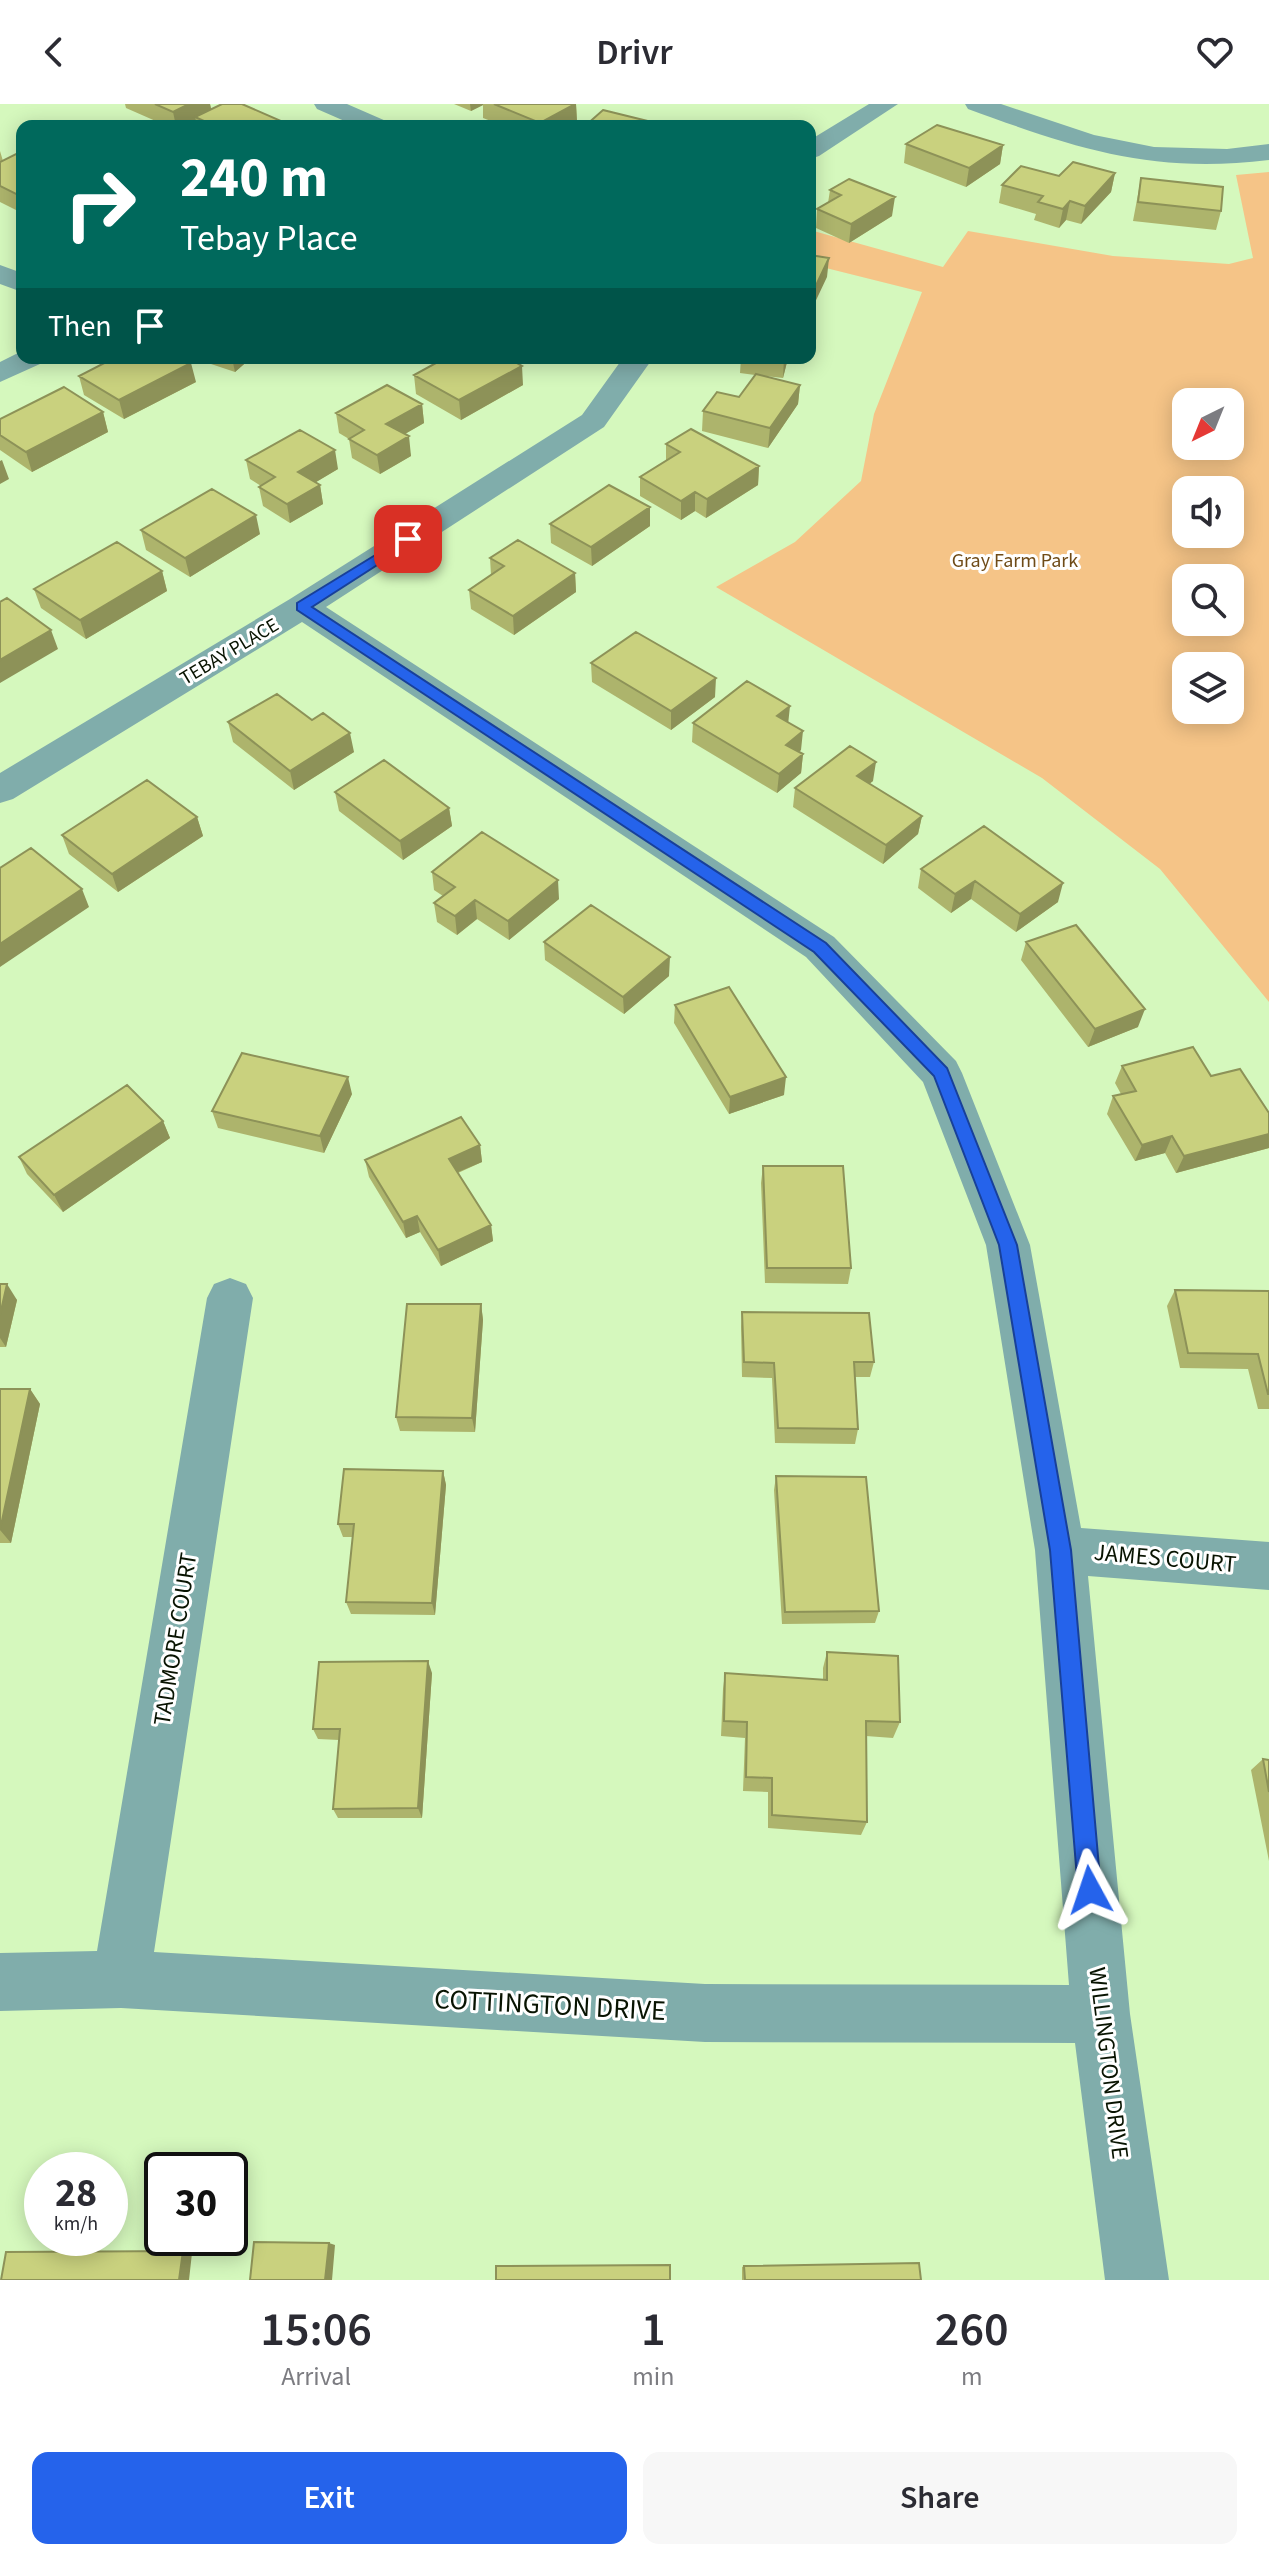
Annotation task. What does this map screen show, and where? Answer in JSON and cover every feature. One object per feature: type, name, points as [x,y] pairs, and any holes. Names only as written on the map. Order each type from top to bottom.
[{"type":"street","points":[[326,104],[363,120]]},
{"type":"street","points":[[816,147],[886,104]]},
{"type":"street","points":[[977,104],[1104,148],[1152,156],[1214,160],[1269,152]]},
{"type":"street","points":[[0,373],[18,364]]},
{"type":"street","name":"TEBAY PLACE","points":[[0,790],[302,607],[593,421],[634,364]]},
{"type":"street","name":"WILLINGTON DRIVE","points":[[302,607],[820,947],[941,1073],[1008,1245],[1060,1550],[1101,2014],[1137,2280]]},
{"type":"street","name":"TADMORE COURT","points":[[121,1979],[230,1298]]},
{"type":"street","name":"JAMES COURT","points":[[1060,1550],[1269,1566]]},
{"type":"street","name":"COTTINGTON DRIVE","points":[[0,1982],[121,1979],[705,2013],[1101,2014]]},
{"type":"green space","name":"Gray Farm Park","points":[[1269,172],[1269,1002],[1160,869],[1042,778],[716,587],[795,542],[861,481],[874,414],[922,292],[816,266],[816,232],[943,267],[968,231],[1113,256],[1229,264],[1253,258],[1236,175]]},
{"type":"building","points":[[155,104],[189,104],[173,112]]},
{"type":"building","points":[[222,104],[242,104],[279,120],[202,120],[195,117]]},
{"type":"building","points":[[494,104],[575,104],[546,120],[533,120]]},
{"type":"building","points":[[603,110],[644,120],[592,120]]},
{"type":"building","points":[[937,125],[1003,145],[969,168],[906,144]]},
{"type":"building","points":[[16,154],[16,194],[0,186],[0,162]]},
{"type":"building","points":[[1073,162],[1115,173],[1085,206],[1070,201],[1063,209],[1038,202],[1043,196],[1002,185],[1021,166],[1059,176]]},
{"type":"building","points":[[1141,178],[1223,187],[1221,211],[1138,202]]},
{"type":"building","points":[[849,179],[895,197],[851,224],[817,209],[841,195],[830,190]]},
{"type":"building","points":[[816,256],[829,258],[816,285]]},
{"type":"building","points":[[102,364],[189,364],[119,400],[79,376]]},
{"type":"building","points":[[434,364],[522,366],[459,400],[414,375]]},
{"type":"building","points":[[756,374],[800,385],[770,428],[703,411],[717,392],[739,397]]},
{"type":"building","points":[[387,385],[422,404],[386,424],[409,436],[377,455],[349,439],[364,430],[336,413]]},
{"type":"building","points":[[64,387],[103,412],[26,452],[0,435],[0,419]]},
{"type":"building","points":[[691,429],[759,466],[707,499],[695,492],[681,501],[640,477],[680,452],[666,444]]},
{"type":"building","points":[[300,430],[335,450],[298,472],[320,485],[287,504],[259,487],[275,477],[246,460]]},
{"type":"building","points":[[609,485],[650,507],[591,547],[550,524]]},
{"type":"building","points":[[212,489],[256,515],[185,558],[141,530]]},
{"type":"building","points":[[518,540],[575,573],[513,616],[469,590],[504,566],[490,558]]},
{"type":"building","points":[[117,542],[162,571],[80,620],[34,589]]},
{"type":"building","points":[[7,598],[51,630],[0,660],[0,602]]},
{"type":"building","points":[[636,632],[716,678],[671,711],[591,663]]},
{"type":"building","points":[[747,681],[790,706],[777,716],[803,731],[786,745],[803,754],[779,774],[693,723]]},
{"type":"building","points":[[277,694],[312,720],[323,713],[350,733],[290,771],[228,722]]},
{"type":"building","points":[[850,746],[876,762],[857,776],[922,816],[886,845],[795,788]]},
{"type":"building","points":[[384,760],[449,808],[400,841],[335,792]]},
{"type":"building","points":[[147,780],[197,817],[112,874],[62,835]]},
{"type":"building","points":[[984,826],[1063,883],[1020,914],[975,881],[955,894],[921,869]]},
{"type":"building","points":[[482,832],[558,880],[508,921],[475,900],[455,916],[434,903],[455,887],[432,872]]},
{"type":"building","points":[[31,848],[82,889],[0,944],[0,868]]},
{"type":"building","points":[[591,905],[670,957],[623,997],[544,942]]},
{"type":"building","points":[[1076,925],[1145,1009],[1095,1029],[1026,942]]},
{"type":"building","points":[[729,987],[786,1077],[730,1097],[675,1005]]},
{"type":"building","points":[[1193,1047],[1211,1076],[1240,1069],[1269,1113],[1269,1134],[1184,1156],[1172,1136],[1142,1145],[1113,1096],[1136,1091],[1122,1066]]},
{"type":"building","points":[[242,1053],[348,1077],[320,1136],[212,1111]]},
{"type":"building","points":[[127,1085],[163,1121],[54,1195],[19,1157]]},
{"type":"building","points":[[461,1117],[480,1145],[449,1159],[491,1225],[438,1250],[417,1216],[403,1222],[365,1160]]},
{"type":"building","points":[[763,1166],[843,1166],[851,1268],[767,1268]]},
{"type":"building","points":[[0,1284],[7,1284],[0,1315]]},
{"type":"building","points":[[1175,1290],[1269,1291],[1269,1394],[1258,1354],[1188,1353]]},
{"type":"building","points":[[407,1304],[481,1304],[472,1418],[396,1417]]},
{"type":"building","points":[[742,1312],[869,1313],[874,1362],[854,1362],[858,1429],[778,1428],[774,1363],[744,1362]]},
{"type":"building","points":[[0,1389],[30,1389],[0,1530]]},
{"type":"building","points":[[344,1469],[443,1471],[432,1603],[346,1602],[354,1524],[338,1524]]},
{"type":"building","points":[[776,1476],[866,1477],[879,1611],[785,1612]]},
{"type":"building","points":[[827,1652],[898,1656],[900,1722],[866,1721],[867,1822],[772,1815],[772,1778],[746,1777],[747,1722],[724,1721],[725,1673],[827,1680]]},
{"type":"building","points":[[428,1661],[418,1808],[333,1809],[340,1729],[313,1729],[319,1662]]},
{"type":"building","points":[[1263,1759],[1269,1760],[1269,1792]]},
{"type":"building","points":[[254,2242],[329,2243],[325,2280],[250,2280]]},
{"type":"building","points":[[128,2251],[144,2251],[144,2256],[182,2256],[179,2280],[1,2280],[6,2252],[24,2252],[24,2256],[128,2256]]},
{"type":"building","points":[[919,2263],[921,2280],[745,2280],[744,2266]]},
{"type":"building","points":[[670,2265],[670,2280],[496,2280],[496,2266]]},
{"type":"route","points":[[408,539],[302,607],[820,947],[941,1073],[1008,1245],[1060,1550],[1090,1890]]}]
